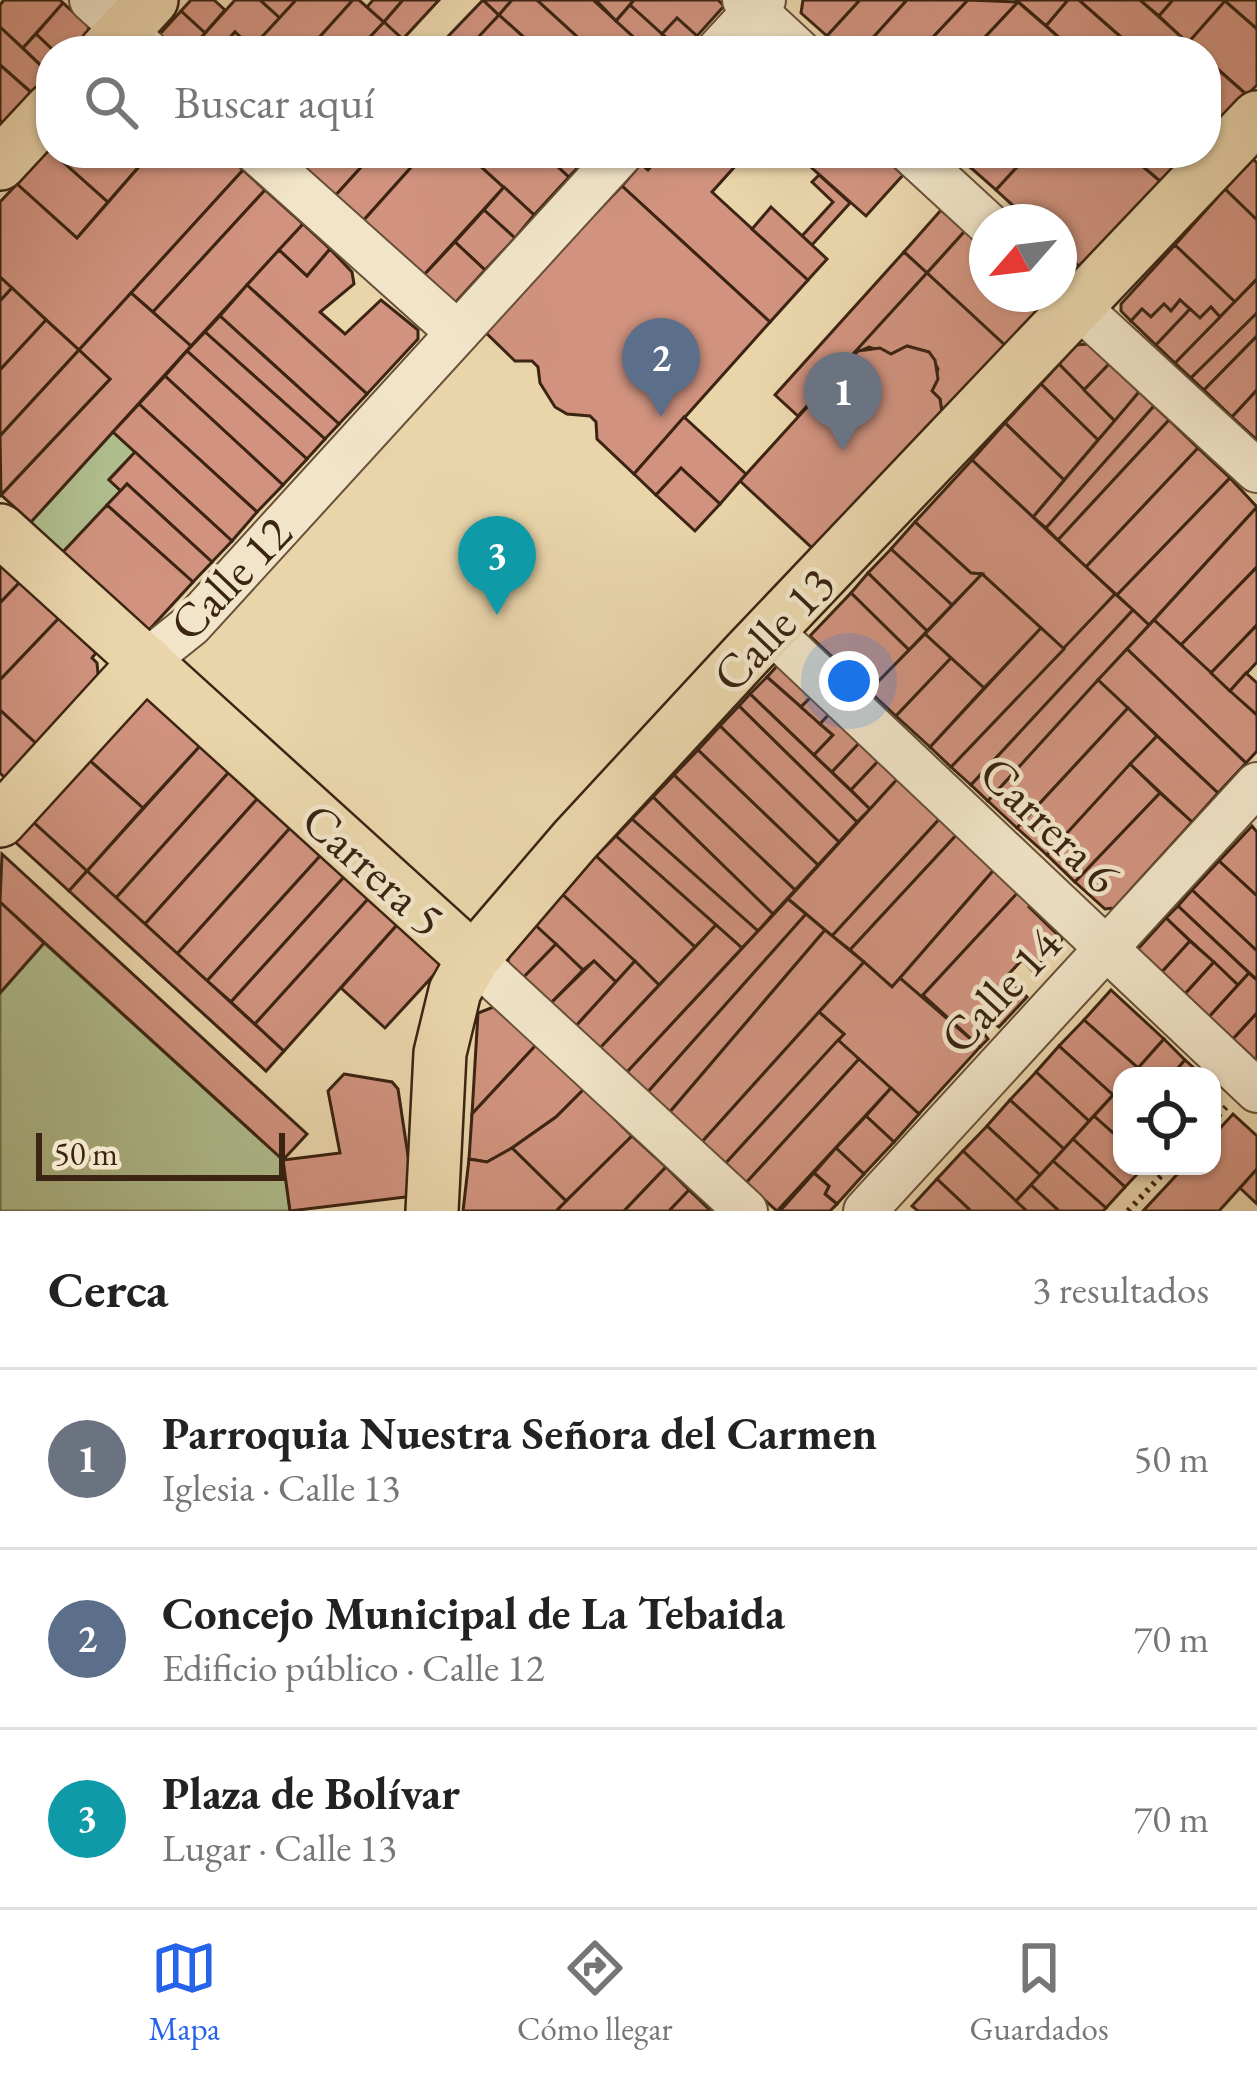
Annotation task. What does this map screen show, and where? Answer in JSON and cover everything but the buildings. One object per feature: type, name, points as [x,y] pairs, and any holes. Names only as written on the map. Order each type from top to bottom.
[{"type":"main road","name":"Calle 13","points":[[1221,151],[1257,117]]},
{"type":"main road","points":[[0,164],[36,125]]},
{"type":"main road","name":"Calle 13","points":[[1077,288],[1203,168]]},
{"type":"main road","name":"Calle 13","points":[[432,1211],[440,1053],[455,991],[473,959],[574,840],[772,632],[1055,312]]},
{"type":"main road","name":"Carrera 5","points":[[0,530],[473,959]]},
{"type":"main road","name":"Calle 12","points":[[0,821],[146,661]]},
{"type":"street","points":[[729,36],[754,3],[786,36]]},
{"type":"street","points":[[274,168],[457,332]]},
{"type":"street","name":"Calle 12","points":[[146,661],[191,625],[608,168]]},
{"type":"street","points":[[927,168],[969,206]]},
{"type":"street","points":[[1077,305],[1257,471]]},
{"type":"street","name":"Carrera 6","points":[[772,632],[1257,1091]]},
{"type":"street","name":"Calle 14","points":[[866,1211],[1257,784]]},
{"type":"street","name":"Carrera 5","points":[[473,959],[746,1211]]},
{"type":"path","points":[[1128,1211],[1162,1175]]},
{"type":"green space","points":[[113,432],[135,452],[109,479],[121,491],[63,552],[31,522]]},
{"type":"green space","points":[[44,943],[283,1160],[290,1211],[0,1211],[0,993]]},
{"type":"place","name":"Concejo Municipal de La Tebaida","points":[[661,417]]},
{"type":"place","name":"Parroquia Nuestra Señora del Carmen","points":[[843,451]]},
{"type":"place","name":"Plaza de Bolívar","points":[[497,615]]}]
